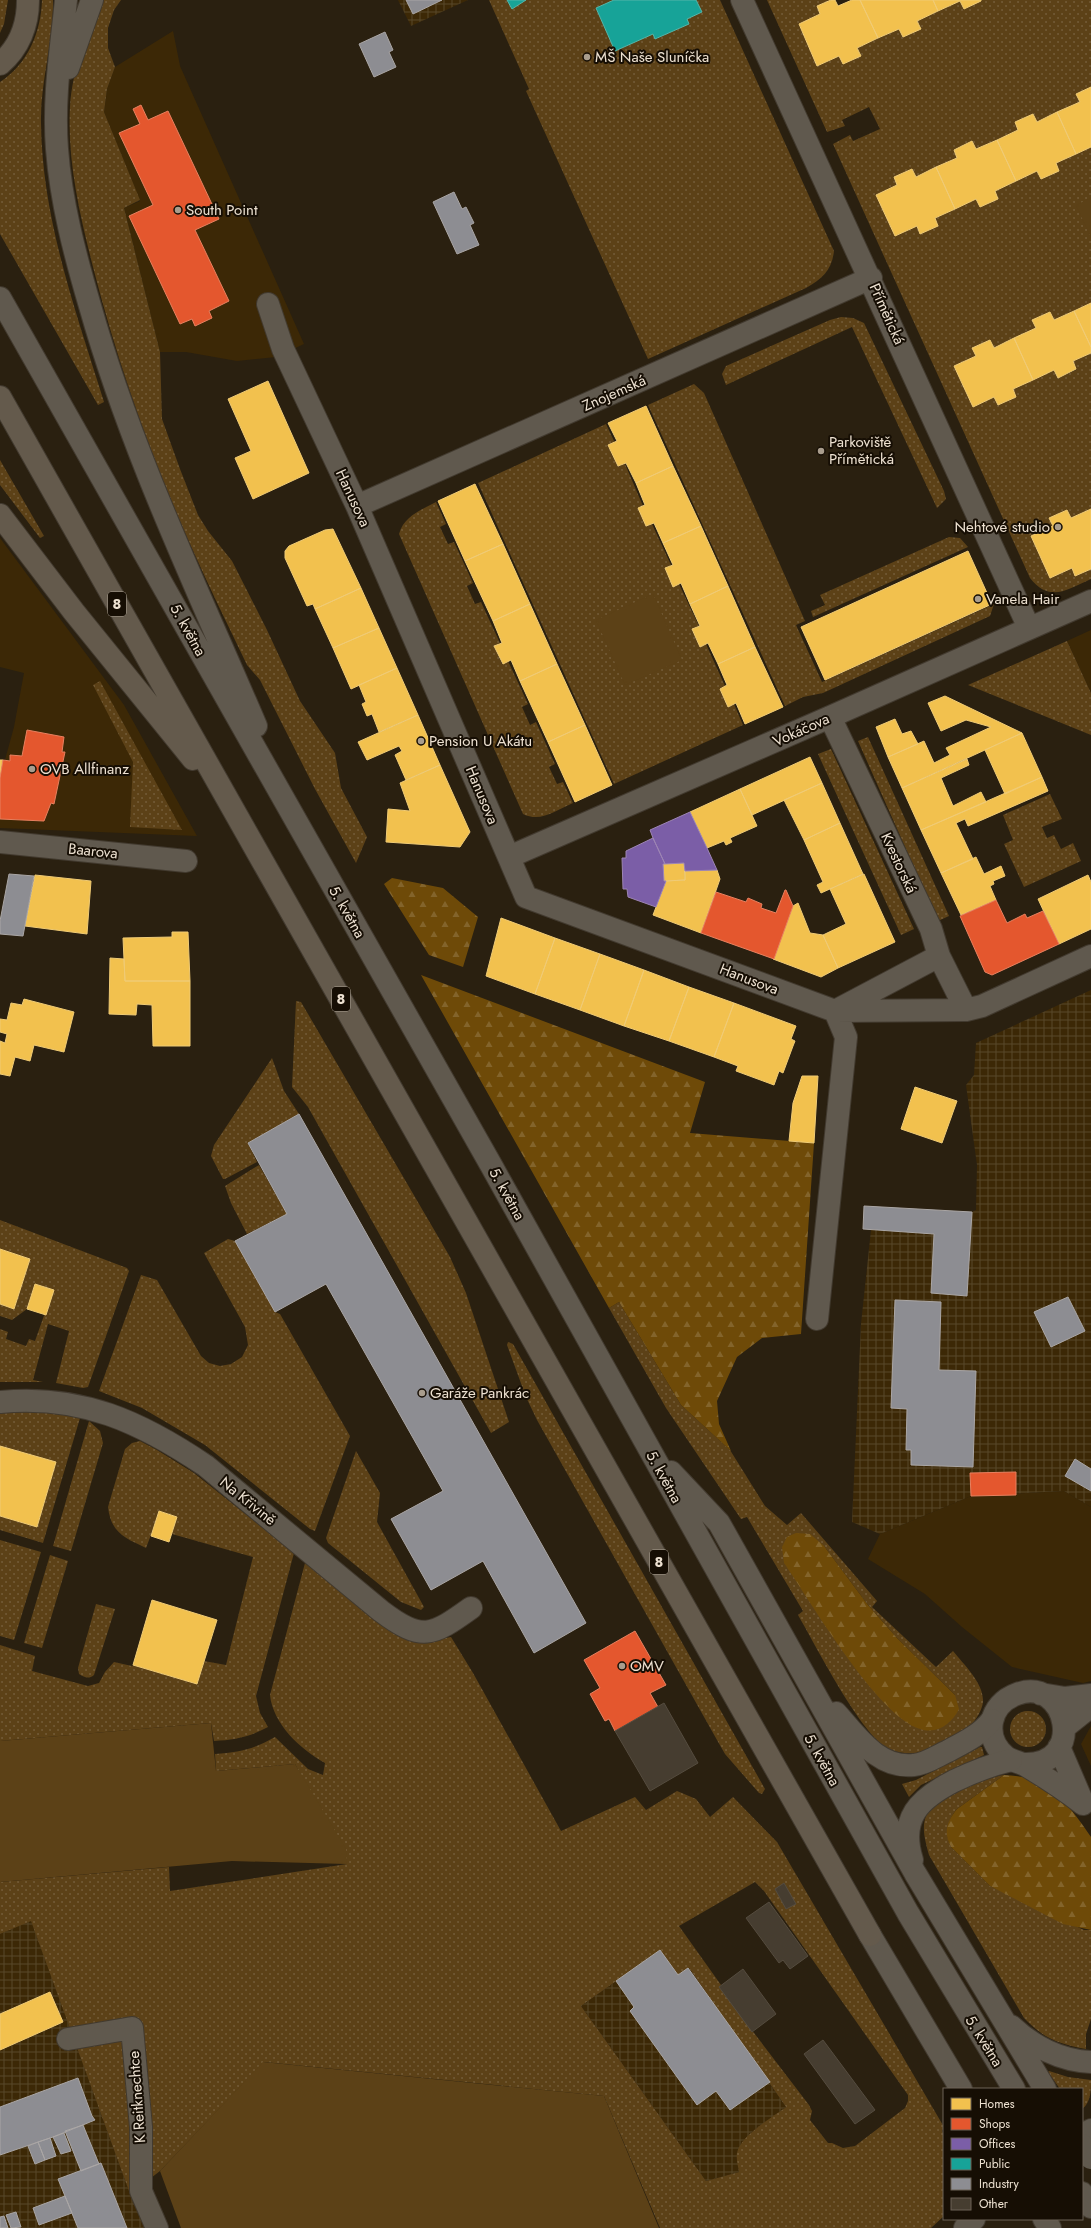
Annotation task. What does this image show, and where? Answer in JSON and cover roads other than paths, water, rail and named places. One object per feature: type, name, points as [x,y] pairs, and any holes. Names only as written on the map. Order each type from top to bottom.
[{"type":"highway","points":[[0,64],[20,40],[25,23],[28,0]]},
{"type":"highway","name":"8","points":[[0,396],[870,1935]]},
{"type":"highway","points":[[0,515],[74,612],[234,810]]},
{"type":"street","points":[[66,0],[55,93],[56,124],[59,169],[78,266],[106,362],[155,491],[298,825]]},
{"type":"street","points":[[56,124],[67,71],[92,0]]},
{"type":"street","name":"Přímětická","points":[[742,0],[871,278],[1029,628]]},
{"type":"street","name":"Znojemská","points":[[357,506],[871,278]]},
{"type":"street","name":"5. května","points":[[0,298],[487,1158],[908,1913],[1013,2088]]},
{"type":"street","name":"Hanusova","points":[[268,304],[283,349],[357,506],[526,896],[835,1011],[966,1010],[982,1006],[1091,956]]},
{"type":"street","name":"Vokáčova","points":[[509,857],[830,717],[1091,600]]},
{"type":"street","name":"Kvestorská","points":[[830,717],[931,929],[939,956],[966,1010]]},
{"type":"street","name":"Baarova","points":[[0,842],[186,861]]},
{"type":"street","points":[[817,1319],[846,1037],[835,1011],[939,956]]},
{"type":"street","name":"Na Křivině","points":[[0,1402],[52,1400],[86,1408],[142,1427],[206,1466],[401,1626],[414,1631],[432,1632],[447,1626],[471,1608]]},
{"type":"street","points":[[648,1448],[719,1523],[810,1683],[915,1873],[1042,2085]]},
{"type":"street","points":[[810,1683],[874,1754],[883,1760],[903,1766],[926,1762],[977,1735],[992,1720]]},
{"type":"street","points":[[1087,1810],[1017,1762],[1005,1756],[995,1743],[991,1728],[996,1709],[1002,1701],[1021,1692],[1065,1698],[1091,1694]]},
{"type":"street","points":[[1040,1694],[1050,1698],[1058,1706],[1062,1737],[1087,1810]]},
{"type":"street","points":[[915,1873],[908,1840],[912,1819],[920,1803],[932,1792],[978,1769],[1017,1762],[1034,1764],[1044,1761],[1053,1755],[1062,1737],[1091,1706]]},
{"type":"street","name":"8","points":[[870,1935],[960,2088]]},
{"type":"street","points":[[996,2008],[1018,2033],[1048,2052],[1089,2062]]},
{"type":"street","name":"K Reitknechtce","points":[[68,2039],[132,2028],[141,2127],[141,2191],[157,2228]]},
{"type":"street","points":[[1083,2151],[1087,2137]]},
{"type":"street","points":[[1087,2137],[1091,2158]]},
{"type":"street","points":[[1083,2195],[1091,2207]]},
{"type":"street","points":[[965,2228],[973,2220]]},
{"type":"place","name":"MŠ Naše Sluníčka","points":[[587,57]]},
{"type":"place","name":"South Point","points":[[178,210]]},
{"type":"place","name":"Parkoviště Přímětická","points":[[821,451]]},
{"type":"place","name":"Nehtové studio","points":[[1058,527]]},
{"type":"place","name":"Vanela Hair","points":[[978,599]]},
{"type":"place","name":"Pension U Akátu","points":[[421,741]]},
{"type":"place","name":"OVB Allfinanz","points":[[32,769]]},
{"type":"place","name":"Garáže Pankrác","points":[[422,1393]]},
{"type":"place","name":"OMV","points":[[622,1666]]}]
